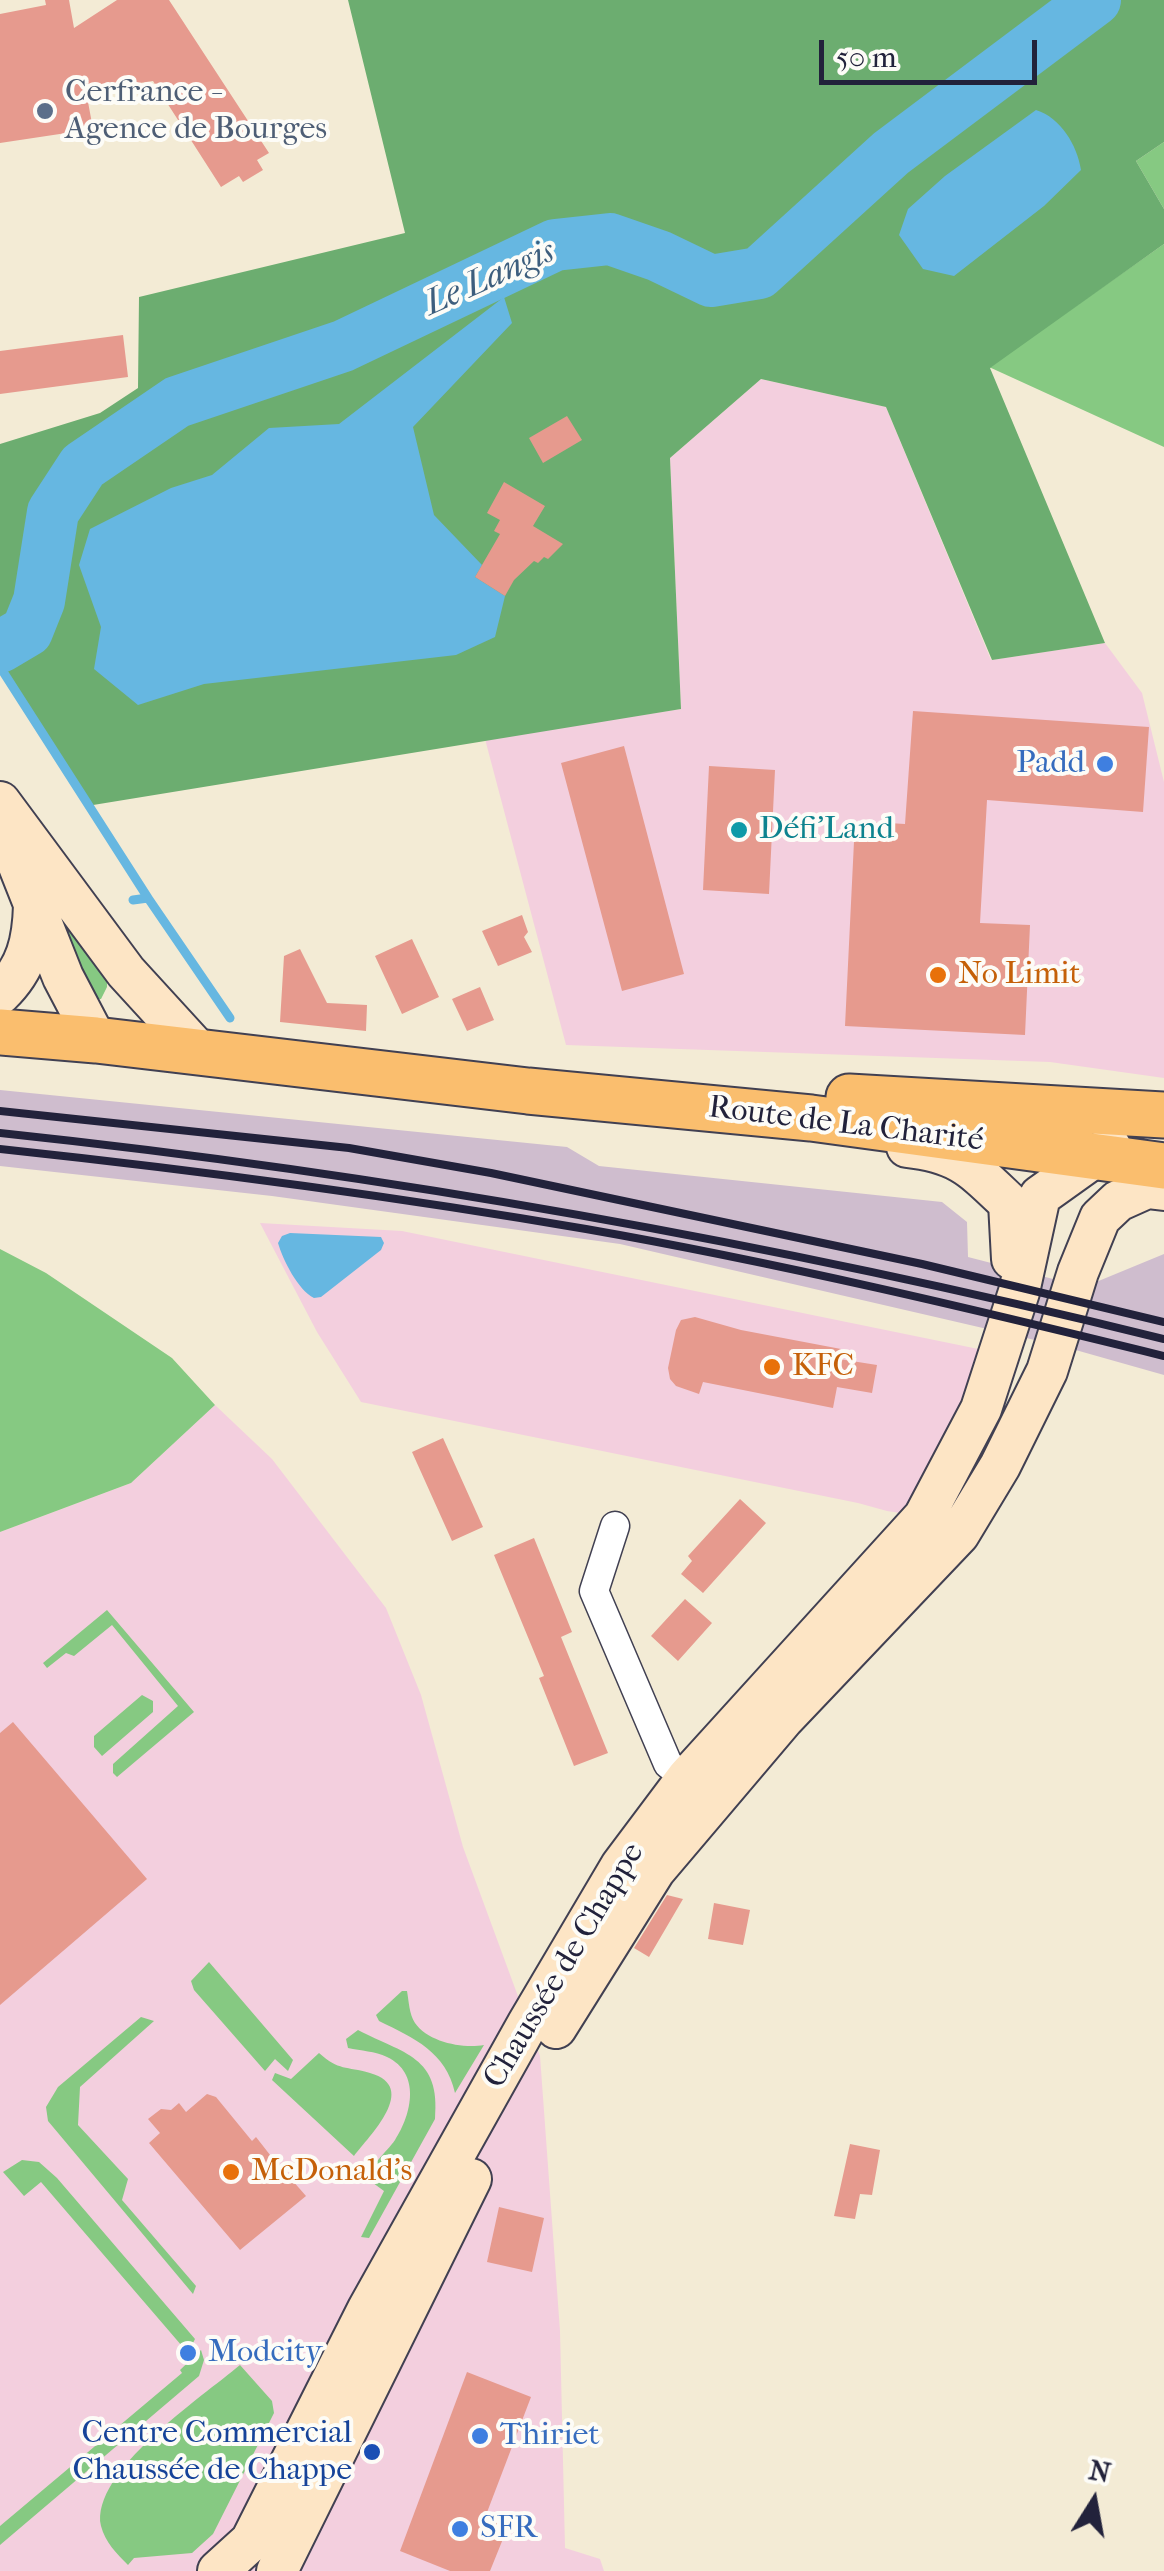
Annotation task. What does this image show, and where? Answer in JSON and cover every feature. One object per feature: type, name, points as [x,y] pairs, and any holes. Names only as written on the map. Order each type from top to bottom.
[{"type":"main road","points":[[0,802],[126,972],[201,1054]]},
{"type":"main road","points":[[0,818],[63,978],[96,1040]]},
{"type":"main road","points":[[0,994],[10,985],[33,943],[34,901]]},
{"type":"main road","points":[[96,1040],[126,972]]},
{"type":"main road","name":"Route de La Charité","points":[[0,1032],[528,1091],[812,1118],[1049,1167],[1095,1157],[1164,1166]]},
{"type":"main road","name":"Route de La Charité","points":[[528,1091],[615,1084],[1164,1115]]},
{"type":"main road","name":"Chaussée de Chappe","points":[[528,1091],[600,1112],[940,1151],[974,1170],[1009,1203],[1014,1249],[981,1409]]},
{"type":"main road","points":[[978,1103],[1049,1167]]},
{"type":"main road","points":[[1095,1157],[1112,1146],[1164,1148]]},
{"type":"main road","name":"Chaussée de Chappe","points":[[218,2571],[251,2541],[368,2309],[621,1866],[686,1778],[924,1518],[981,1409],[1020,1292],[1049,1167]]},
{"type":"main road","name":"Chaussée de Chappe","points":[[1000,1466],[1033,1390],[1057,1302],[1070,1225],[1049,1167]]},
{"type":"main road","name":"Chaussée de Chappe","points":[[276,2571],[485,2152],[559,2023],[655,1870],[784,1719],[959,1534],[1000,1466],[1047,1370],[1100,1218],[1118,1201],[1147,1188],[1164,1190]]},
{"type":"street","points":[[615,1526],[594,1591],[668,1764],[686,1778]]},
{"type":"shaded area","points":[[761,379],[886,407],[991,660],[1105,643],[1142,693],[1164,782],[1164,1078],[1050,1062],[566,1045],[485,739],[681,709],[670,458]]},
{"type":"shaded area","points":[[0,1090],[567,1147],[599,1166],[942,1202],[967,1222],[968,1257],[1084,1287],[1164,1254],[1164,1375],[1065,1347],[620,1244],[272,1196],[0,1166]]},
{"type":"shaded area","points":[[260,1223],[402,1231],[993,1352],[907,1514],[887,1511],[361,1402],[317,1332]]},
{"type":"shaded area","points":[[215,1405],[272,1459],[386,1608],[421,1695],[463,1847],[540,2056],[560,2331],[565,2548],[600,2559],[604,2571],[0,2571],[0,1532],[131,1483]]},
{"type":"green space","points":[[348,0],[1164,0],[1164,142],[1136,161],[1164,209],[1164,244],[990,368],[1105,643],[992,660],[886,407],[761,379],[670,458],[681,709],[87,806],[0,659],[0,444],[100,413],[138,388],[139,297],[405,233]]},
{"type":"green space","points":[[1164,142],[1164,209],[1136,161]]},
{"type":"green space","points":[[1164,244],[1164,447],[989,367]]},
{"type":"green space","points":[[67,916],[107,975],[101,999],[87,1000],[61,922]]},
{"type":"green space","points":[[0,1249],[46,1273],[172,1358],[215,1405],[131,1483],[0,1532]]},
{"type":"green space","points":[[107,1610],[194,1712],[117,1777],[113,1764],[178,1706],[112,1625],[74,1656],[66,1653],[47,1668],[43,1663]]},
{"type":"green space","points":[[142,1695],[153,1701],[153,1712],[102,1756],[94,1747],[94,1736]]},
{"type":"green space","points":[[209,1962],[293,2060],[288,2071],[275,2059],[265,2071],[194,1990],[191,1981]]},
{"type":"green space","points":[[402,1991],[407,1991],[415,2023],[428,2035],[456,2045],[484,2045],[455,2093],[444,2067],[427,2048],[379,2021],[376,2015]]},
{"type":"green space","points":[[141,2017],[154,2021],[80,2087],[78,2125],[128,2179],[122,2200],[196,2286],[193,2294],[48,2121],[46,2107],[58,2087]]},
{"type":"green space","points":[[358,2030],[416,2060],[432,2082],[435,2098],[435,2119],[369,2238],[361,2237],[384,2191],[369,2180],[370,2174],[401,2130],[410,2095],[409,2083],[398,2064],[382,2055],[348,2048],[346,2039]]},
{"type":"green space","points":[[319,2053],[338,2065],[384,2080],[391,2089],[391,2100],[379,2125],[354,2156],[272,2080],[275,2073],[291,2079]]},
{"type":"green space","points":[[22,2160],[39,2162],[57,2178],[195,2339],[188,2353],[41,2182],[24,2196],[3,2172]]},
{"type":"green space","points":[[201,2350],[204,2360],[199,2376],[0,2545],[0,2526],[182,2373],[180,2370]]},
{"type":"green space","points":[[240,2365],[272,2401],[274,2413],[213,2534],[192,2553],[134,2558],[128,2565],[108,2542],[101,2526],[102,2505],[113,2483],[152,2437]]},
{"type":"water","points":[[1036,110],[1053,119],[1066,134],[1081,170],[1044,206],[954,276],[923,269],[899,235],[908,209],[945,176]]},
{"type":"water","points":[[504,297],[512,323],[413,427],[434,515],[482,565],[475,577],[505,596],[495,637],[456,655],[204,684],[138,705],[94,669],[101,627],[79,565],[90,529],[171,488],[212,475],[269,428],[339,424]]},
{"type":"water","points":[[290,1233],[381,1237],[384,1243],[381,1250],[321,1297],[314,1298],[297,1282],[280,1250],[282,1236]]},
{"type":"building","name":"Cerfrance - Agence de Bourges","points":[[45,0],[69,0],[74,28],[117,0],[169,0],[269,153],[257,160],[263,170],[243,182],[239,176],[221,187],[153,81],[86,91],[93,129],[0,143],[0,14],[46,5]]},
{"type":"building","points":[[123,335],[128,377],[0,394],[0,351]]},
{"type":"building","points":[[567,416],[582,440],[543,463],[529,438]]},
{"type":"building","points":[[504,482],[545,506],[533,526],[563,544],[548,559],[534,561],[514,580],[505,596],[475,577],[500,534],[494,531],[500,520],[487,513]]},
{"type":"building","points":[[913,711],[1149,727],[1143,812],[987,800],[980,923],[1030,925],[1025,1035],[845,1026],[855,821],[905,824]]},
{"type":"building","points":[[624,746],[684,974],[622,991],[561,763]]},
{"type":"building","name":"Défi'Land","points":[[709,766],[775,770],[769,894],[703,890]]},
{"type":"building","points":[[522,915],[528,932],[524,937],[532,952],[498,966],[482,931]]},
{"type":"building","points":[[412,939],[439,997],[402,1014],[375,956]]},
{"type":"building","points":[[300,949],[327,1003],[367,1005],[366,1031],[280,1022],[284,956]]},
{"type":"building","points":[[480,987],[494,1020],[467,1031],[452,999]]},
{"type":"building","name":"KFC","points":[[695,1317],[841,1349],[839,1359],[877,1365],[872,1393],[837,1387],[833,1408],[703,1382],[699,1394],[676,1386],[668,1368],[676,1330],[681,1320]]},
{"type":"building","points":[[443,1438],[483,1527],[452,1541],[412,1452]]},
{"type":"building","points":[[740,1499],[766,1523],[703,1593],[681,1574],[692,1561],[688,1556]]},
{"type":"building","points":[[534,1538],[572,1632],[561,1637],[608,1753],[574,1766],[539,1678],[544,1676],[494,1555]]},
{"type":"building","points":[[685,1599],[712,1623],[678,1661],[651,1636]]},
{"type":"building","points":[[13,1722],[147,1879],[0,2005],[0,1733]]},
{"type":"building","points":[[667,1895],[683,1899],[649,1957],[634,1948]]},
{"type":"building","points":[[714,1903],[750,1910],[743,1945],[708,1939]]},
{"type":"building","name":"McDonald's","points":[[207,2094],[216,2097],[252,2141],[256,2137],[274,2160],[271,2183],[292,2180],[306,2196],[240,2250],[149,2143],[160,2133],[148,2119],[179,2103],[186,2112]]},
{"type":"building","points":[[850,2144],[880,2150],[872,2195],[860,2194],[855,2219],[834,2216]]},
{"type":"building","points":[[499,2207],[544,2218],[532,2272],[487,2262]]},
{"type":"building","points":[[467,2372],[531,2397],[486,2515],[509,2524],[490,2571],[450,2571],[400,2551]]},
{"type":"waterway","name":"Le Langis","points":[[0,647],[27,631],[39,601],[53,512],[83,466],[177,402],[343,346],[555,245],[610,239],[659,256],[711,281],[759,273],[891,153],[1095,0]]},
{"type":"waterway","points":[[0,667],[148,898],[133,900]]},
{"type":"waterway","points":[[148,898],[230,1018]]},
{"type":"railway","points":[[0,1111],[349,1148],[491,1173],[922,1264],[1164,1322]]},
{"type":"railway","points":[[0,1133],[295,1170],[586,1216],[875,1273],[1164,1339]]},
{"type":"railway","points":[[0,1149],[294,1184],[586,1229],[876,1288],[1164,1356]]},
{"type":"place","name":"Cerfrance - Agence de Bourges","points":[[45,111]]},
{"type":"place","name":"Padd","points":[[1105,764]]},
{"type":"place","name":"Défi'Land","points":[[739,830]]},
{"type":"place","name":"No Limit","points":[[938,975]]},
{"type":"place","name":"KFC","points":[[772,1367]]},
{"type":"place","name":"McDonald's","points":[[231,2172]]},
{"type":"place","name":"Modcity","points":[[188,2353]]},
{"type":"place","name":"Thiriet","points":[[480,2436]]},
{"type":"place","name":"Centre Commercial Chaussée de Chappe","points":[[372,2452]]},
{"type":"place","name":"SFR","points":[[460,2529]]}]
